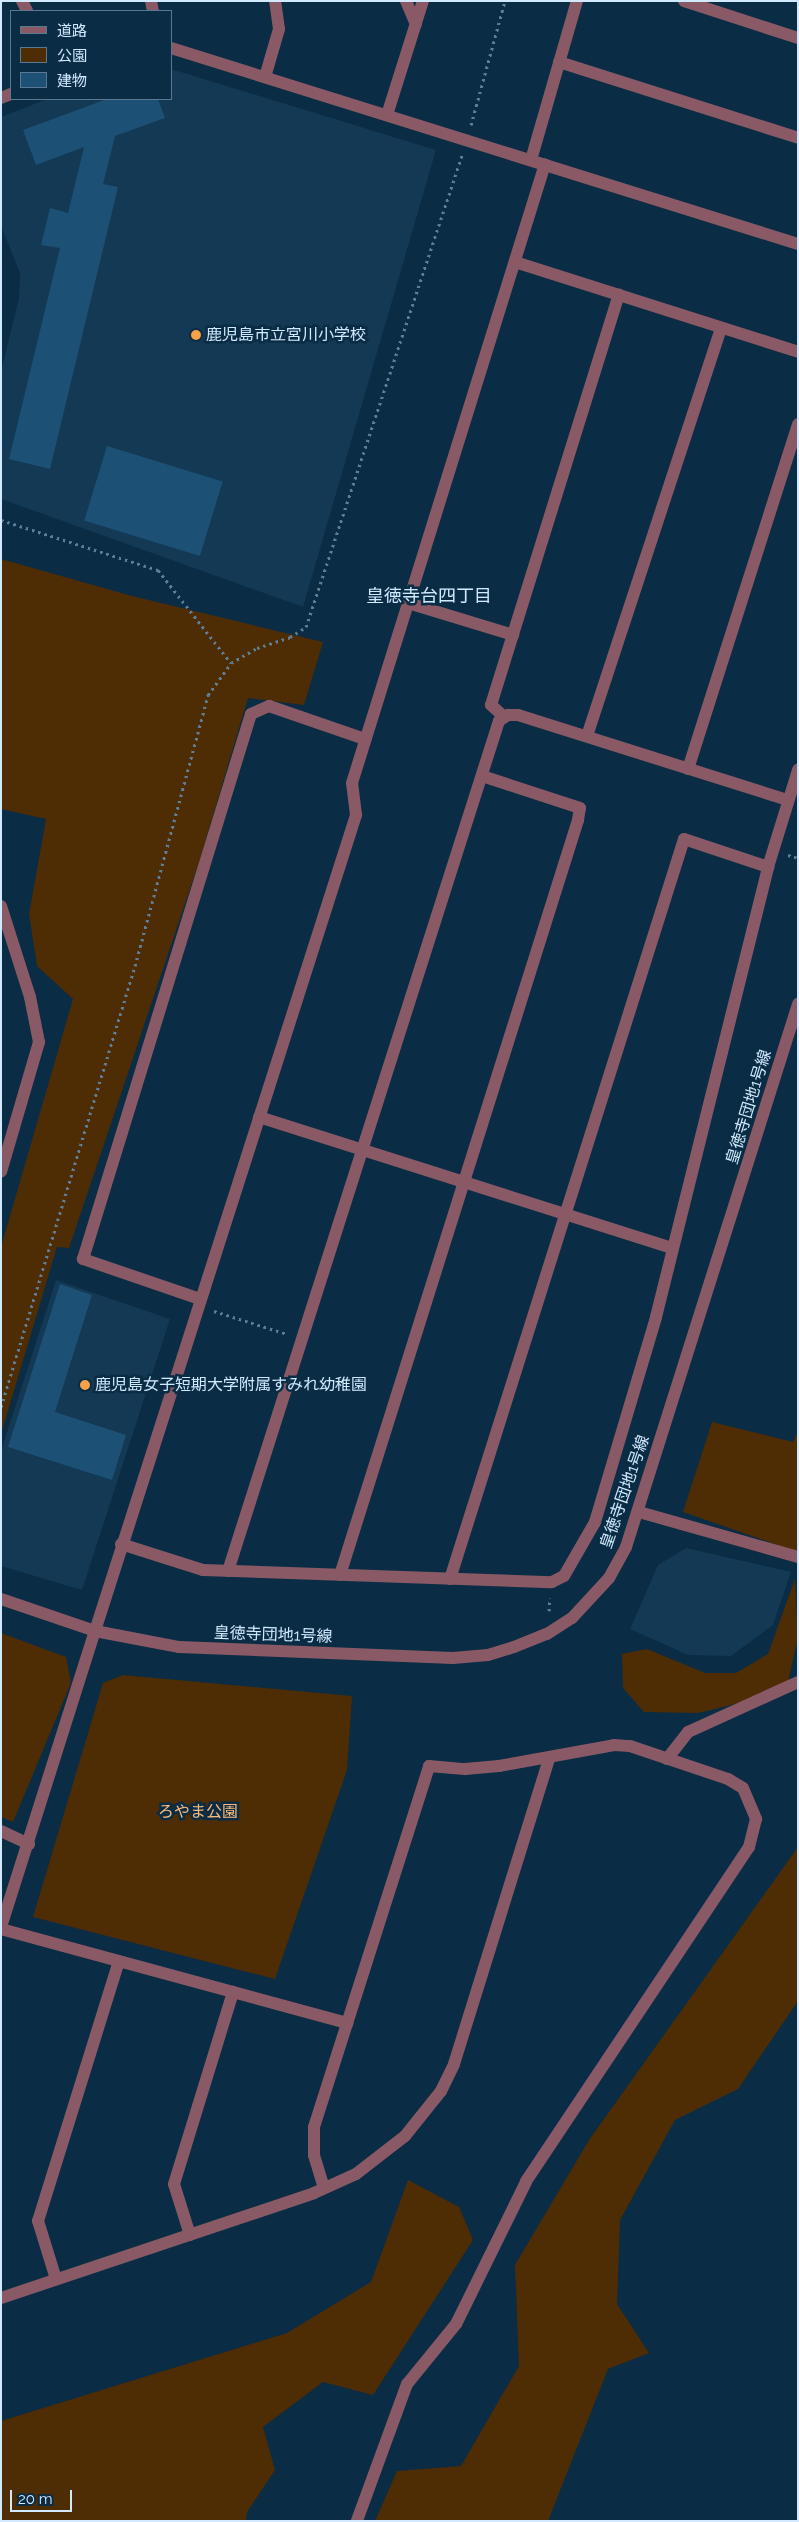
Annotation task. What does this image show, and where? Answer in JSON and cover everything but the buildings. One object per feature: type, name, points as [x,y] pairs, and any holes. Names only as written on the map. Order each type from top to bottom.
[{"type":"street","points":[[264,77],[279,29],[276,1]]},
{"type":"street","points":[[406,1],[416,24]]},
{"type":"street","points":[[387,115],[423,1]]},
{"type":"street","points":[[531,160],[577,1]]},
{"type":"street","points":[[684,1],[798,38]]},
{"type":"street","points":[[172,48],[798,244]]},
{"type":"street","points":[[559,62],[798,138]]},
{"type":"street","points":[[347,2023],[1,1928],[199,1302],[356,815],[352,783],[545,164]]},
{"type":"street","points":[[515,262],[798,352]]},
{"type":"street","points":[[504,718],[491,705],[619,295]]},
{"type":"street","points":[[587,736],[721,328]]},
{"type":"street","points":[[688,769],[798,424]]},
{"type":"street","points":[[408,603],[513,635]]},
{"type":"street","points":[[199,1302],[83,1259],[251,714],[269,706],[365,739]]},
{"type":"street","points":[[228,1571],[499,721],[518,715],[788,800]]},
{"type":"street","points":[[122,1544],[203,1570],[552,1582],[564,1576],[575,1562],[595,1522],[656,1317],[768,866],[798,770]]},
{"type":"street","points":[[340,1575],[580,808],[482,776]]},
{"type":"street","points":[[450,1579],[684,839],[768,866]]},
{"type":"street","points":[[1,906],[30,997],[39,1042],[4,1155],[1,1172]]},
{"type":"street","name":"皇徳寺団地1号線","points":[[1,1600],[95,1630],[179,1647],[453,1658],[488,1654],[547,1634],[572,1618],[609,1578],[626,1547],[798,1004]]},
{"type":"street","points":[[259,1117],[673,1248]]},
{"type":"street","points":[[638,1512],[798,1558]]},
{"type":"street","points":[[667,1759],[688,1732],[798,1682]]},
{"type":"street","points":[[324,2188],[314,2155],[314,2127],[428,1766],[465,1769],[550,1759],[614,1745],[630,1746],[728,1779],[743,1788],[756,1819],[749,1848],[526,2182],[456,2324],[407,2384],[357,2521]]},
{"type":"street","points":[[1,2298],[324,2188],[380,2159],[405,2136],[441,2091],[454,2064],[550,1759]]},
{"type":"street","points":[[1,1831],[29,1844]]},
{"type":"street","points":[[56,2279],[38,2221],[119,1961]]},
{"type":"street","points":[[190,2234],[174,2184],[233,1992]]},
{"type":"path","points":[[1,520],[158,570],[231,664]]},
{"type":"path","points":[[199,1302],[302,1339]]},
{"type":"shaded area","name":"鹿児島市立宮川小学校","points":[[172,69],[436,150],[303,607],[1,499],[1,372],[19,298],[20,273],[1,226],[1,117],[44,100],[172,100]]},
{"type":"shaded area","name":"鹿児島女子短期大学附属すみれ幼稚園","points":[[56,1280],[170,1319],[82,1590],[1,1566],[1,1451]]},
{"type":"shaded area","points":[[686,1548],[791,1572],[773,1625],[731,1656],[688,1655],[630,1629],[658,1565]]},
{"type":"green space","points":[[1,559],[132,596],[323,642],[304,705],[248,698],[199,862],[69,1248],[57,1247],[1,1434],[1,1247],[73,999],[37,966],[29,914],[46,819],[1,809]]},
{"type":"green space","points":[[712,1422],[793,1442],[798,1431],[798,1552],[683,1512]]},
{"type":"green space","points":[[795,1579],[798,1638],[788,1682],[748,1701],[698,1713],[644,1712],[623,1688],[622,1654],[647,1649],[705,1673],[736,1673],[768,1654]]},
{"type":"green space","points":[[1,1633],[66,1657],[71,1683],[13,1822],[1,1817]]},
{"type":"green space","name":"ろやま公園","points":[[123,1675],[352,1696],[347,1770],[275,1979],[33,1917],[103,1683]]},
{"type":"green space","points":[[798,1847],[798,2001],[738,2089],[675,2120],[620,2220],[617,2304],[649,2353],[608,2369],[548,2521],[375,2521],[397,2471],[461,2466],[519,2366],[515,2265],[589,2140]]},
{"type":"green space","points":[[408,2180],[459,2207],[473,2240],[373,2395],[323,2382],[263,2427],[275,2470],[247,2512],[246,2521],[1,2521],[1,2421],[287,2333],[371,2282]]},
{"type":"place","name":"鹿児島市立宮川小学校","points":[[196,335]]},
{"type":"place","name":"鹿児島女子短期大学附属すみれ幼稚園","points":[[85,1385]]},
{"type":"district","name":"皇徳寺台四丁目","points":[[429,596]]}]
